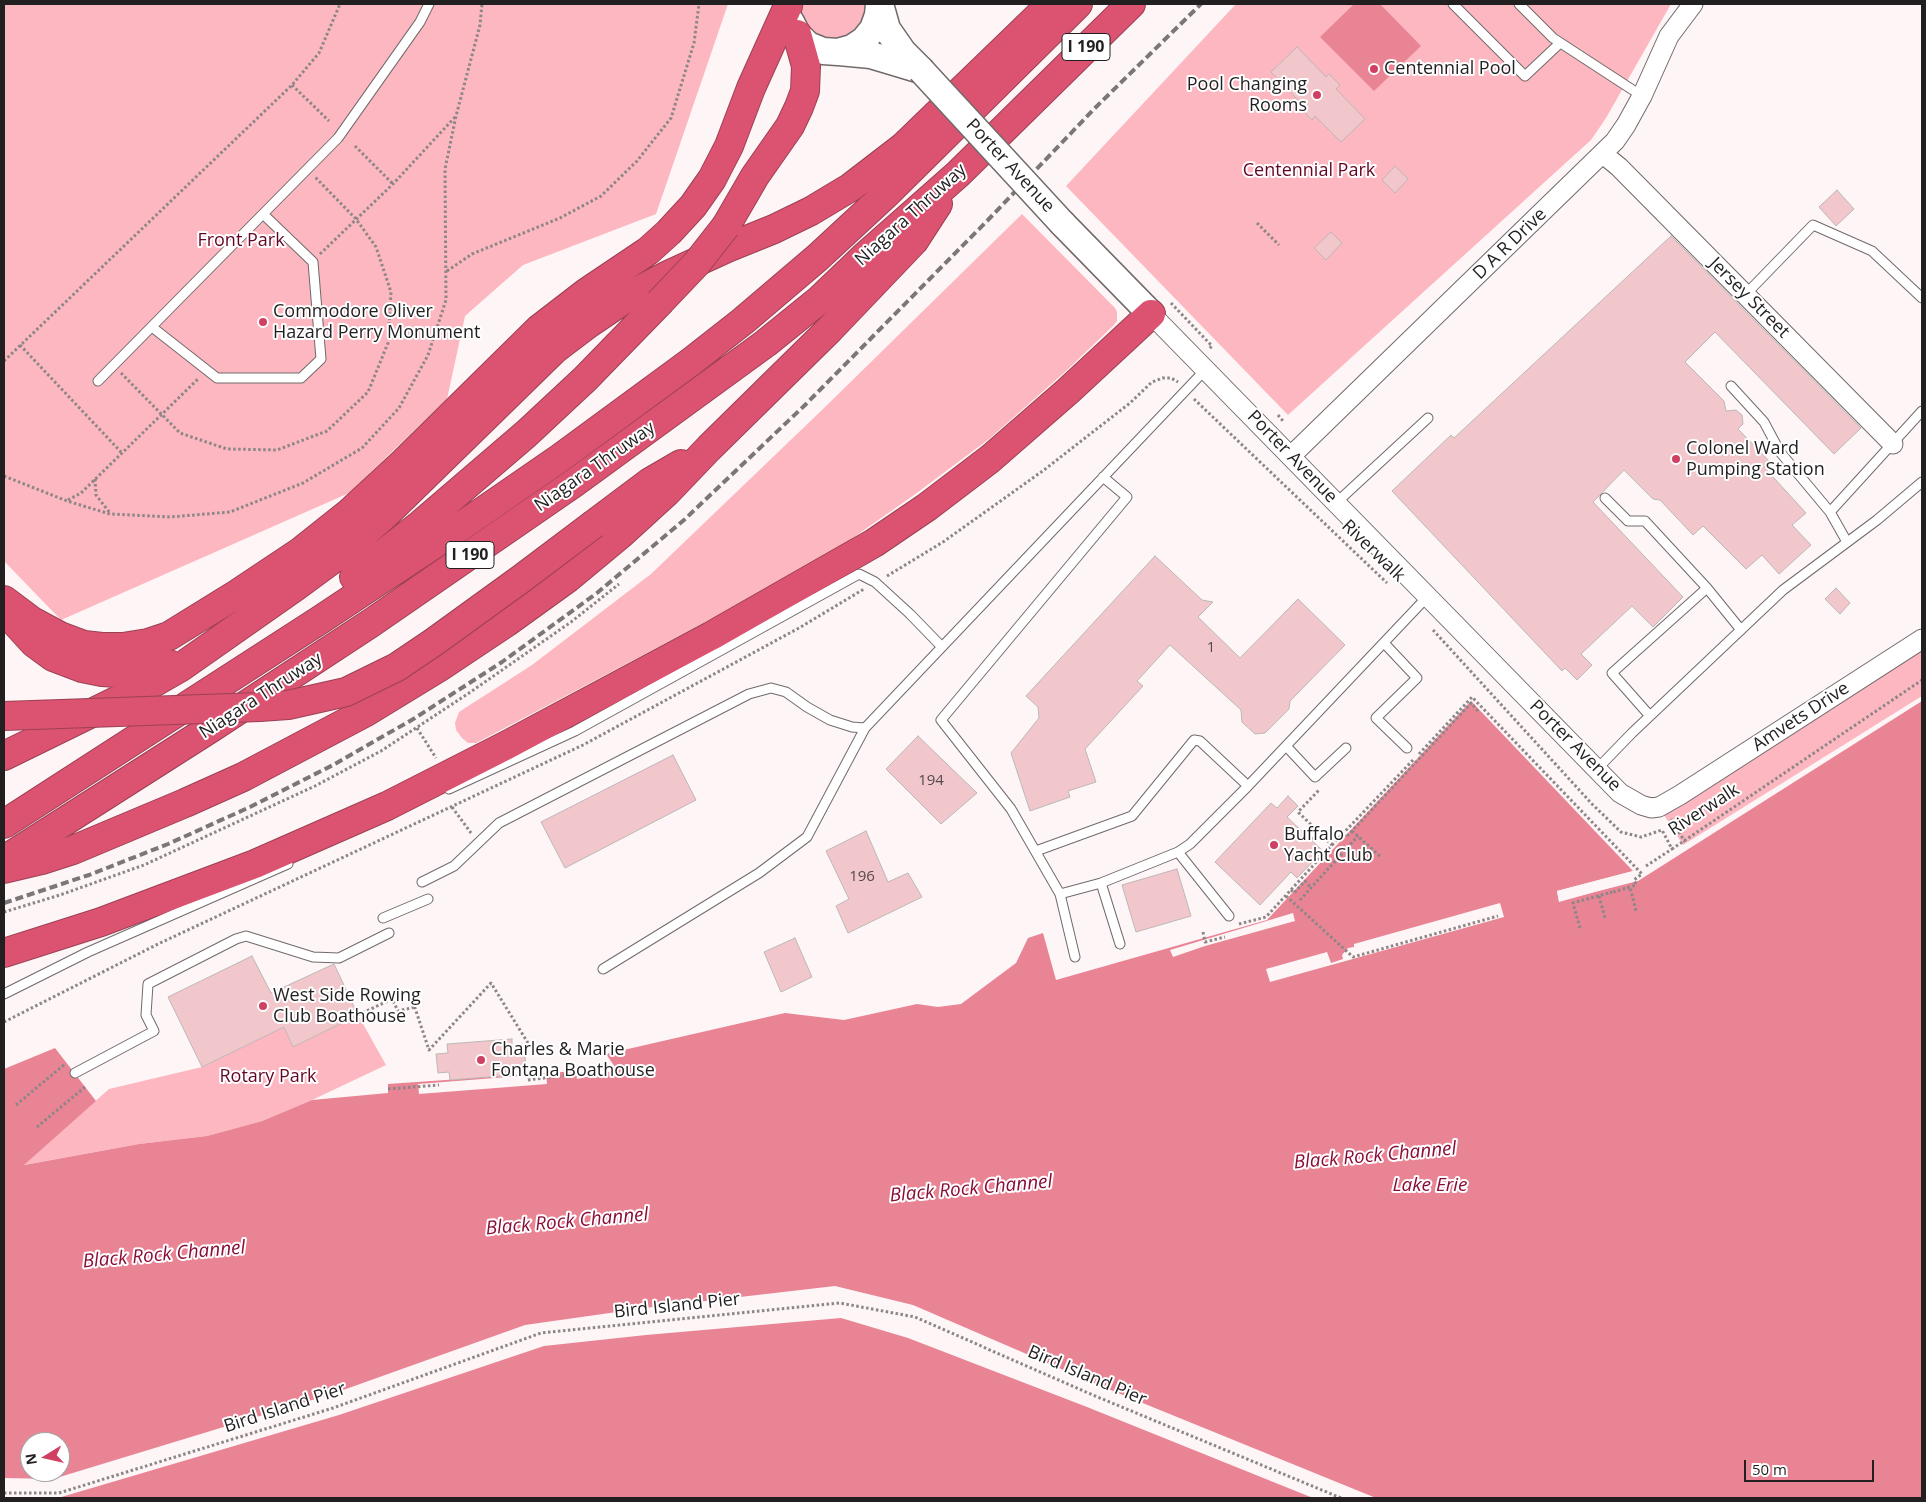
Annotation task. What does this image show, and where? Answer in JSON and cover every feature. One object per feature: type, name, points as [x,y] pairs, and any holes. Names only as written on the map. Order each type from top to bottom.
[{"type":"highway","points":[[4,756],[106,708],[181,667],[316,571],[386,514],[555,349],[634,293],[666,276],[811,211],[851,187],[903,147],[1051,4]]},
{"type":"highway","name":"Niagara Thruway","points":[[7,822],[460,527],[637,403],[743,321],[818,258],[1078,4]]},
{"type":"highway","name":"Niagara Thruway","points":[[13,854],[363,628],[574,483],[702,391],[818,301],[864,257],[958,174],[1131,4]]},
{"type":"highway","points":[[4,600],[32,621],[60,636],[84,645],[123,647],[148,643],[169,636],[300,552],[349,513],[404,462],[539,329],[587,292],[648,251],[693,206],[712,179],[729,146],[788,5]]},
{"type":"highway","points":[[276,648],[324,599],[414,530],[526,434],[585,379],[697,263],[726,226],[754,176],[790,126],[802,99],[805,91],[806,66],[797,34]]},
{"type":"highway","points":[[4,869],[73,850],[243,777],[366,712],[438,668],[568,578],[621,534],[667,492],[830,329],[914,241],[958,174]]},
{"type":"highway","points":[[4,953],[101,922],[255,864],[387,806],[444,785],[874,543],[927,507],[990,459],[1152,314]]},
{"type":"highway","points":[[4,716],[260,707],[288,705],[346,692],[397,667],[521,579],[650,482],[709,448]]},
{"type":"highway","points":[[4,609],[34,643],[53,657],[82,668],[102,672],[152,670],[203,647],[234,628]]},
{"type":"street","name":"Porter Avenue","points":[[838,52],[852,48],[864,40],[873,29],[878,16],[879,4]]},
{"type":"street","name":"Porter Avenue","points":[[879,4],[887,29],[903,52],[1062,223],[1620,793],[1641,805],[1651,808],[1659,807],[1680,795]]},
{"type":"street","name":"D A R Drive","points":[[1290,456],[1603,154],[1626,125],[1642,96],[1669,36],[1693,4]]},
{"type":"street","points":[[788,5],[790,20],[797,34],[808,45],[823,51],[871,55],[921,70]]},
{"type":"street","name":"Jersey Street","points":[[1603,154],[1620,166],[1893,444]]},
{"type":"street","name":"Amvets Drive","points":[[1680,795],[1922,639]]},
{"type":"lane","points":[[98,381],[342,133],[420,22],[429,4]]},
{"type":"lane","points":[[1453,4],[1525,76],[1560,43]]},
{"type":"lane","points":[[1519,4],[1553,38],[1642,96]]},
{"type":"lane","points":[[152,327],[217,378],[301,378],[321,359],[313,262],[263,214]]},
{"type":"lane","points":[[1746,294],[1813,225],[1872,251],[1922,298]]},
{"type":"lane","points":[[603,969],[759,874],[806,837],[865,728],[1206,369]]},
{"type":"lane","points":[[1731,386],[1764,422],[1780,452],[1830,512],[1847,542]]},
{"type":"lane","points":[[1830,512],[1922,410]]},
{"type":"lane","points":[[1336,503],[1428,418]]},
{"type":"lane","points":[[1075,957],[1060,894],[1011,809],[941,720],[1127,497],[1103,477]]},
{"type":"lane","points":[[1596,769],[1783,590],[1877,520],[1922,482]]},
{"type":"lane","points":[[1606,498],[1628,521],[1645,521],[1707,588],[1741,630]]},
{"type":"lane","points":[[444,785],[576,731],[859,574],[875,582],[942,647]]},
{"type":"lane","points":[[1650,716],[1612,673],[1707,588]]},
{"type":"lane","points":[[1060,894],[1100,883],[1178,852],[1190,844],[1248,786],[1428,596]]},
{"type":"lane","points":[[1384,643],[1418,678],[1376,718],[1407,748]]},
{"type":"lane","points":[[422,882],[454,866],[499,823],[749,694],[771,688],[786,692],[830,720],[852,727],[865,728]]},
{"type":"lane","points":[[1036,852],[1132,816],[1194,740],[1200,741],[1248,786]]},
{"type":"lane","points":[[1286,746],[1315,777],[1346,748]]},
{"type":"lane","points":[[1178,852],[1229,916]]},
{"type":"lane","points":[[4,994],[88,952],[296,860]]},
{"type":"lane","points":[[1100,883],[1120,944]]},
{"type":"lane","points":[[383,918],[428,899]]},
{"type":"lane","points":[[74,1073],[154,1031],[146,1015],[148,984],[236,939],[246,936],[313,957],[339,958],[389,933]]},
{"type":"path","points":[[4,361],[292,85],[319,53],[340,4]]},
{"type":"path","points":[[447,271],[472,254],[560,218],[601,196],[637,161],[671,118],[694,43],[699,4]]},
{"type":"path","points":[[292,85],[329,121]]},
{"type":"path","points":[[313,262],[393,184],[456,116]]},
{"type":"path","points":[[355,146],[393,184]]},
{"type":"path","points":[[307,169],[349,212]]},
{"type":"path","points":[[1257,223],[1279,245]]},
{"type":"path","points":[[20,345],[121,452]]},
{"type":"path","points":[[113,365],[149,403]]},
{"type":"path","points":[[67,501],[81,493],[121,452],[208,370]]},
{"type":"path","name":"Riverwalk","points":[[1193,398],[1389,585]]},
{"type":"path","points":[[95,479],[96,496],[110,514]]},
{"type":"path","points":[[4,912],[60,895],[144,865],[315,786],[381,751],[571,622],[620,584]]},
{"type":"path","name":"Riverwalk","points":[[1427,623],[1592,804],[1621,832],[1641,837],[1662,830],[1672,849],[1922,680]]},
{"type":"path","points":[[1229,916],[1238,925],[1266,917],[1472,697],[1642,874],[1634,880],[1636,884],[1610,893]]},
{"type":"path","points":[[1343,835],[1346,838],[1471,703],[1478,711]]},
{"type":"path","points":[[417,728],[444,785]]},
{"type":"path","points":[[1319,790],[1298,812],[1332,845]]},
{"type":"path","points":[[452,807],[466,826]]},
{"type":"path","points":[[1670,818],[1685,842]]},
{"type":"path","points":[[1311,839],[1319,832]]},
{"type":"path","points":[[1351,832],[1381,857]]},
{"type":"path","points":[[1300,900],[1358,836]]},
{"type":"path","points":[[1646,866],[1672,849]]},
{"type":"path","points":[[1291,890],[1294,893],[1305,881],[1311,888]]},
{"type":"path","points":[[1580,928],[1573,903],[1630,888],[1636,911]]},
{"type":"path","points":[[1286,896],[1353,957],[1498,916]]},
{"type":"path","points":[[1599,896],[1605,918]]},
{"type":"path","points":[[1203,932],[1205,942],[1225,937]]},
{"type":"path","points":[[413,1002],[429,1050],[491,982],[528,1043]]},
{"type":"path","points":[[358,1015],[392,999],[398,1011],[415,1007]]},
{"type":"path","points":[[16,1106],[66,1063]]},
{"type":"path","points":[[528,1080],[576,1074]]},
{"type":"path","points":[[388,1088],[439,1085]]},
{"type":"path","points":[[37,1127],[86,1087]]},
{"type":"path","name":"Bird Island Pier","points":[[4,1492],[58,1492],[333,1408],[541,1334],[840,1303],[915,1316],[1088,1393],[1341,1498]]},
{"type":"green space","name":"Front Park","points":[[4,4],[728,4],[656,214],[523,265],[465,316],[447,399],[349,493],[61,620],[4,561]]},
{"type":"green space","points":[[797,4],[869,4],[865,25],[836,44],[804,30]]},
{"type":"green space","name":"Centennial Park","points":[[1236,4],[1671,4],[1606,118],[1591,140],[1288,415],[1066,186]]},
{"type":"green space","points":[[1022,214],[1117,312],[1117,321],[1113,326],[1066,371],[989,439],[847,542],[734,607],[476,743],[468,743],[462,738],[456,730],[455,723],[459,712],[532,665],[651,574]]},
{"type":"green space","points":[[1922,639],[1922,696],[1683,845],[1659,807]]},
{"type":"green space","name":"Rotary Park","points":[[358,1015],[386,1065],[312,1100],[262,1121],[207,1136],[139,1144],[23,1165],[109,1089],[202,1067],[284,1027],[293,1047]]},
{"type":"water","name":"Centennial Pool","points":[[1354,4],[1380,4],[1421,46],[1374,91],[1320,37]]},
{"type":"water","name":"Lake Erie","points":[[1471,701],[1633,871],[1557,891],[1559,901],[1638,881],[1922,701],[1922,1498],[4,1498],[4,1069],[55,1048],[96,1101],[24,1165],[139,1144],[207,1136],[262,1121],[312,1100],[388,1093],[388,1084],[576,1071],[577,1079],[617,1070],[606,1054],[785,1013],[844,1020],[917,1004],[938,1007],[961,1004],[1016,963],[1028,938],[1043,933],[1056,980],[1267,920]]},
{"type":"pier","points":[[1633,871],[1633,873],[1560,893],[1561,899],[1639,877],[1641,879],[1559,902],[1557,891]]},
{"type":"pier","points":[[1500,903],[1504,917],[1270,982],[1266,969],[1327,952],[1331,963],[1343,959],[1342,955],[1348,948],[1354,947],[1354,944]]},
{"type":"pier","points":[[1293,913],[1295,921],[1173,957],[1170,950]]},
{"type":"pier","points":[[546,1074],[547,1084],[419,1094],[418,1084]]},
{"type":"pier","points":[[835,1286],[913,1305],[1096,1384],[1376,1498],[1313,1498],[1087,1407],[908,1338],[841,1318],[544,1346],[339,1415],[58,1498],[4,1498],[4,1478],[20,1478],[20,1482],[70,1482],[70,1474],[332,1394],[525,1325],[645,1308]]},
{"type":"building","name":"Pool Changing Rooms","points":[[1297,47],[1326,77],[1329,74],[1340,85],[1336,89],[1365,119],[1341,142],[1315,116],[1312,120],[1295,103],[1298,100],[1271,72]]},
{"type":"building","points":[[1395,166],[1408,179],[1395,193],[1382,180]]},
{"type":"building","points":[[1837,190],[1854,209],[1836,226],[1819,207]]},
{"type":"building","points":[[1331,232],[1342,243],[1326,260],[1314,248]]},
{"type":"building","points":[[1671,236],[1861,428],[1834,454],[1715,332],[1685,362],[1724,401],[1726,411],[1736,410],[1742,415],[1743,424],[1738,429],[1770,462],[1764,467],[1806,513],[1792,525],[1811,545],[1779,574],[1762,555],[1746,569],[1703,526],[1693,535],[1660,500],[1653,499],[1624,470],[1593,502],[1683,597],[1653,627],[1632,606],[1581,654],[1592,665],[1577,680],[1565,668],[1562,671],[1392,491],[1451,435],[1454,438]]},
{"type":"building","points":[[1155,556],[1202,600],[1213,602],[1198,617],[1240,658],[1298,599],[1345,645],[1290,701],[1289,709],[1265,733],[1255,734],[1242,722],[1241,710],[1170,645],[1137,681],[1143,686],[1085,749],[1096,782],[1068,791],[1070,797],[1030,811],[1011,753],[1039,718],[1038,707],[1026,696]]},
{"type":"building","points":[[1836,588],[1850,603],[1840,614],[1825,599]]},
{"type":"building","points":[[918,736],[977,793],[941,824],[886,769]]},
{"type":"building","points":[[673,755],[696,800],[565,868],[541,822]]},
{"type":"building","name":"Buffalo Yacht Club","points":[[1288,796],[1298,806],[1287,817],[1323,851],[1297,878],[1291,872],[1260,905],[1215,862],[1271,803],[1277,808]]},
{"type":"building","points":[[866,831],[888,882],[908,873],[922,897],[848,933],[836,906],[849,899],[826,851]]},
{"type":"building","points":[[1177,869],[1191,916],[1136,932],[1122,885]]},
{"type":"building","points":[[795,938],[812,977],[781,992],[764,952]]},
{"type":"building","name":"West Side Rowing Club Boathouse","points":[[252,956],[271,993],[334,964],[358,1015],[293,1047],[284,1027],[202,1067],[168,997]]},
{"type":"building","name":"Charles & Marie Fontana Boathouse","points":[[512,1039],[512,1047],[524,1046],[526,1067],[514,1068],[514,1075],[450,1080],[449,1072],[438,1073],[436,1054],[448,1053],[447,1044]]},
{"type":"railway","points":[[4,903],[89,875],[168,844],[250,807],[333,765],[415,718],[502,662],[597,593],[684,520],[805,405],[987,221],[1094,109],[1201,4]]},
{"type":"place","name":"Centennial Pool","points":[[1374,69]]},
{"type":"place","name":"Pool Changing Rooms","points":[[1317,95]]},
{"type":"place","name":"Commodore Oliver Hazard Perry Monument","points":[[263,322]]},
{"type":"place","name":"Colonel Ward Pumping Station","points":[[1676,459]]},
{"type":"place","name":"Buffalo Yacht Club","points":[[1274,845]]},
{"type":"place","name":"West Side Rowing Club Boathouse","points":[[263,1006]]},
{"type":"place","name":"Charles & Marie Fontana Boathouse","points":[[481,1060]]},
{"type":"water label","name":"Black Rock Channel","points":[[1375,1156]]},
{"type":"water label","name":"Black Rock Channel","points":[[971,1189]]},
{"type":"water label","name":"Black Rock Channel","points":[[567,1222]]},
{"type":"water label","name":"Black Rock Channel","points":[[164,1255]]}]
